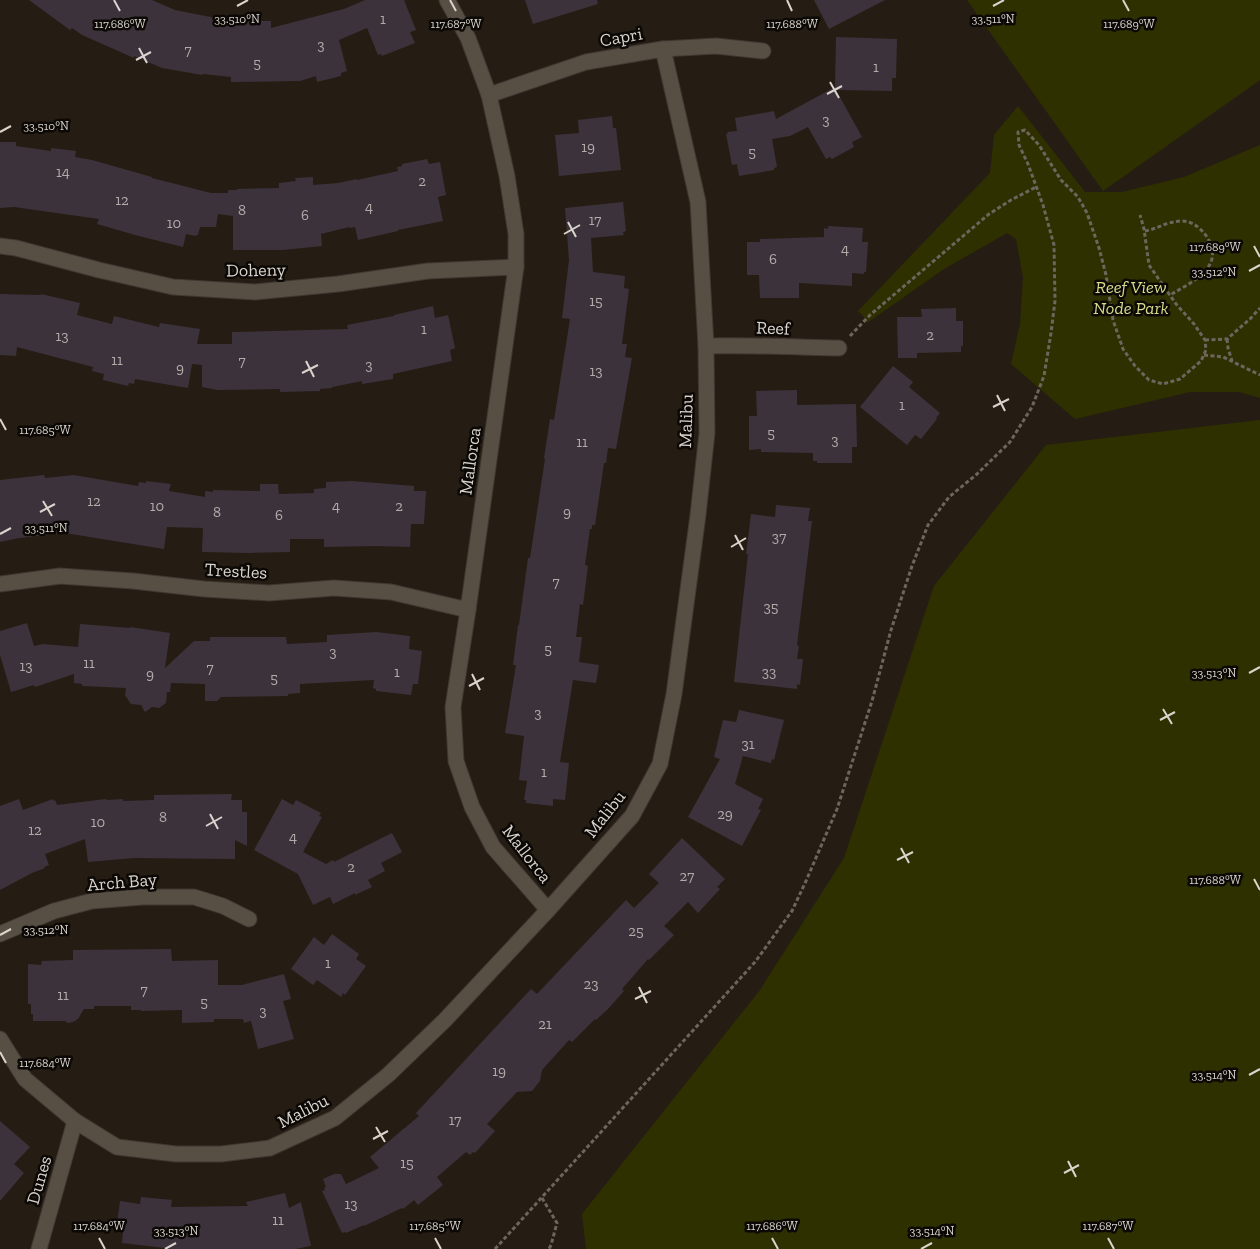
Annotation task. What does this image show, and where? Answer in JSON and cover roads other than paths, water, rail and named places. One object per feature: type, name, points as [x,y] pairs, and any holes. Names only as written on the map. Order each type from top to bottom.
[{"type":"street","name":"Mallorca","points":[[447,0],[468,38],[490,96],[507,176],[516,234],[516,267],[453,707],[456,761],[472,807],[493,847],[548,910]]},
{"type":"street","name":"Capri","points":[[490,96],[586,62],[663,49],[716,46],[763,51]]},
{"type":"street","name":"Malibu","points":[[0,1039],[25,1079],[75,1121],[118,1147],[176,1154],[221,1154],[270,1148],[335,1118],[388,1075],[444,1020],[548,910],[632,816],[660,764],[674,694],[707,433],[706,346],[698,202],[663,49]]},
{"type":"street","name":"Doheny","points":[[0,246],[16,248],[99,270],[173,286],[255,292],[338,284],[428,271],[516,267]]},
{"type":"street","name":"Reef","points":[[706,346],[743,345],[839,348]]},
{"type":"street","name":"Trestles","points":[[0,584],[60,576],[133,581],[204,589],[269,592],[334,588],[391,592],[468,610]]},
{"type":"street","name":"Arch Bay","points":[[0,934],[54,911],[92,901],[143,897],[194,897],[223,906],[249,919]]},
{"type":"street","name":"Dunes","points":[[39,1249],[75,1121]]},
{"type":"park label","name":"Reef View Node Park","points":[[1131,297]]}]
